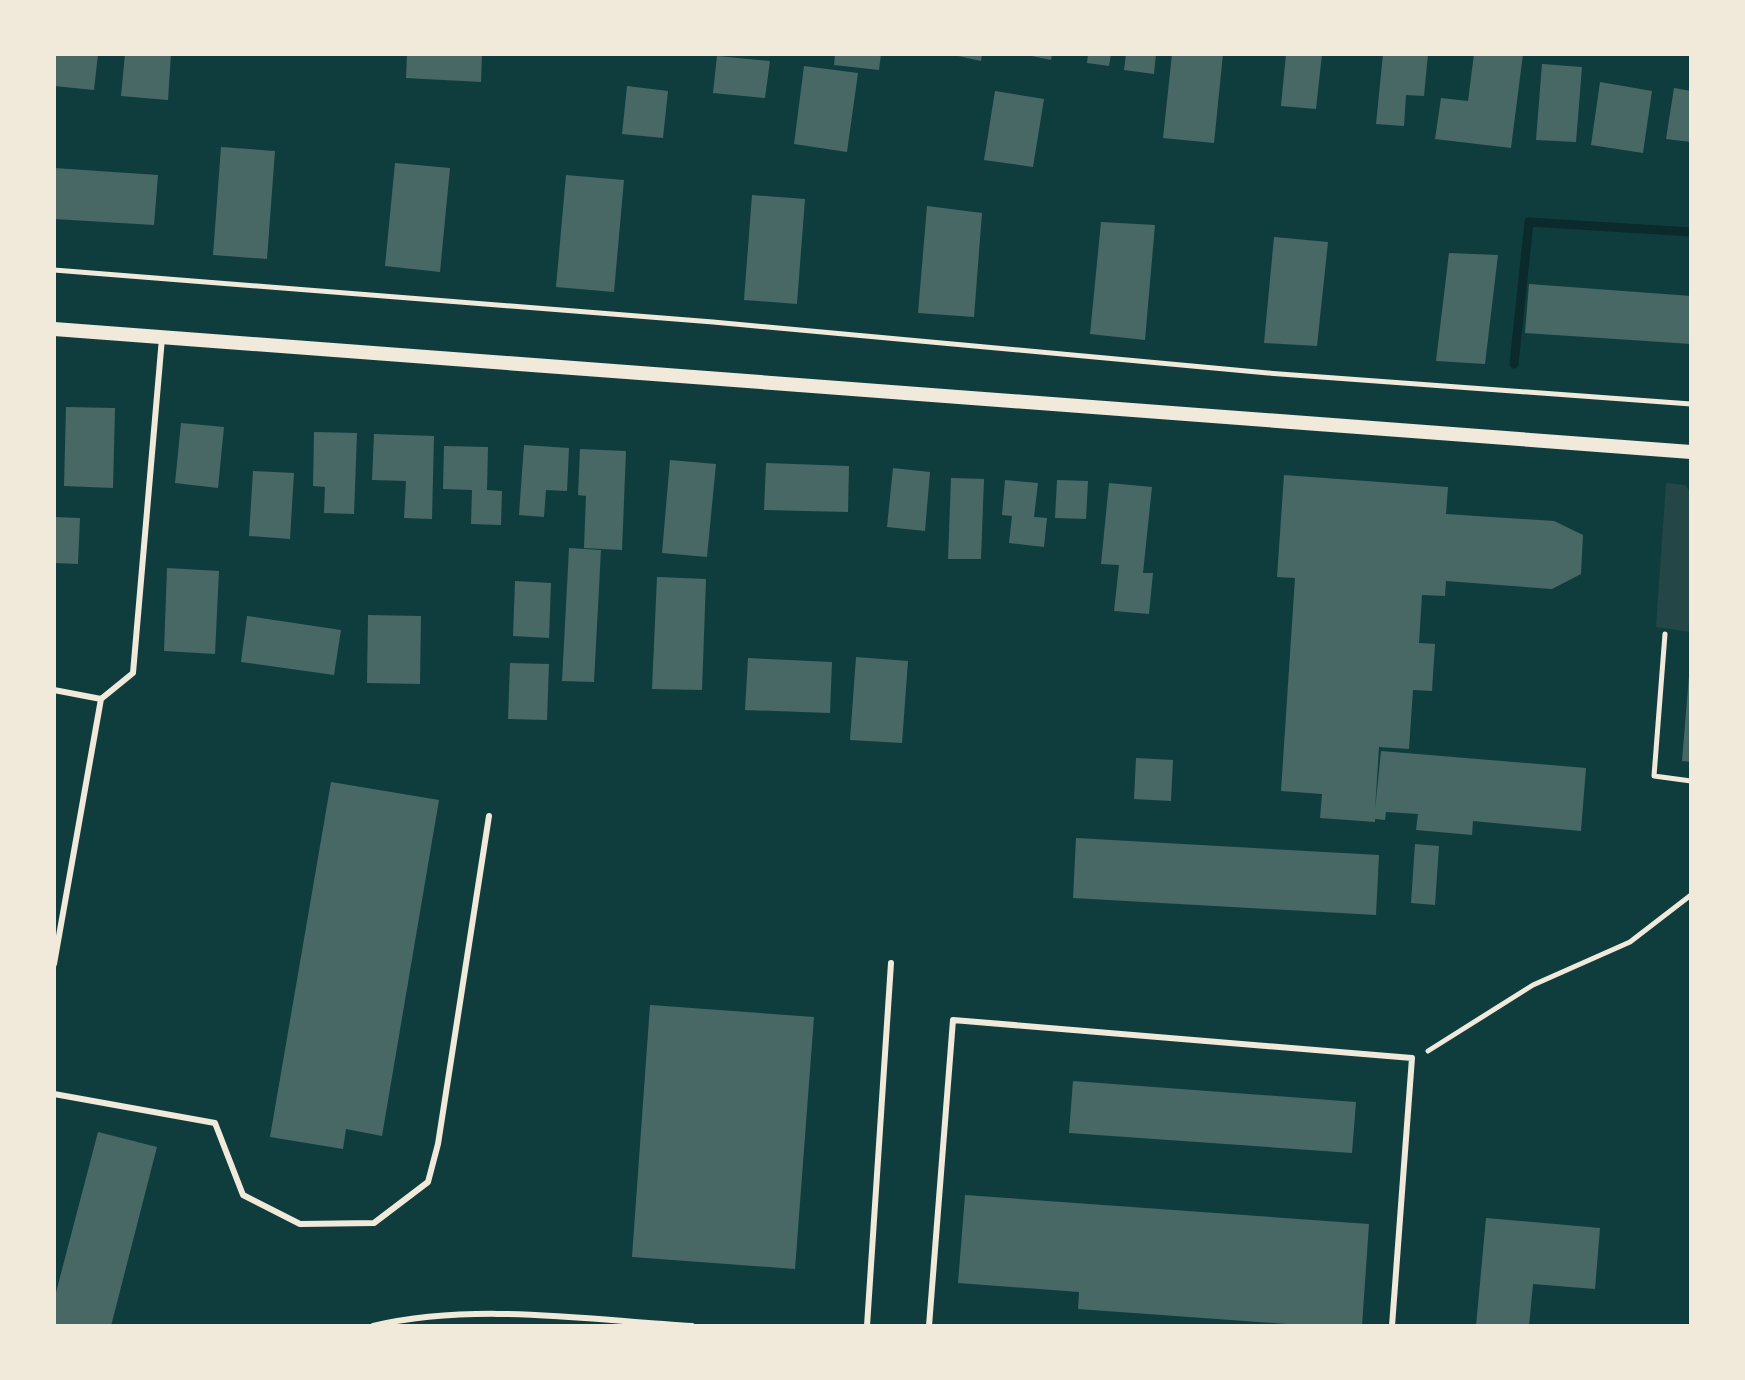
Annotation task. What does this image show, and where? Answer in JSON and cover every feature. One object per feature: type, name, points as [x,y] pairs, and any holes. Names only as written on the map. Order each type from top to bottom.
[{"type":"street","points":[[54,329],[1691,452]]},
{"type":"lane","points":[[54,964],[101,699],[133,673],[162,338]]},
{"type":"lane","points":[[54,690],[101,699]]},
{"type":"lane","points":[[54,1094],[215,1123],[243,1195],[300,1224],[374,1223],[428,1182],[438,1144],[489,816]]},
{"type":"lane","points":[[867,1326],[891,963]]},
{"type":"lane","points":[[929,1326],[953,1020],[1412,1058],[1392,1326]]},
{"type":"lane","points":[[373,1326],[408,1318],[502,1315],[692,1326]]},
{"type":"path","points":[[54,270],[697,321],[1268,373],[1691,404]]},
{"type":"path","points":[[1665,634],[1654,776],[1691,781]]},
{"type":"path","points":[[1412,1058],[1447,1042],[1533,985],[1630,942],[1691,895]]},
{"type":"shaded area","points":[[1666,483],[1685,485],[1691,493],[1691,632],[1656,627]]},
{"type":"building","points":[[54,54],[98,54],[94,90],[54,86]]},
{"type":"building","points":[[125,54],[171,54],[168,100],[121,96]]},
{"type":"building","points":[[407,54],[482,54],[481,82],[406,78]]},
{"type":"building","points":[[835,54],[881,54],[879,70],[834,65]]},
{"type":"building","points":[[949,54],[982,54],[981,61]]},
{"type":"building","points":[[1022,54],[1052,54],[1051,60]]},
{"type":"building","points":[[1088,54],[1111,54],[1109,66],[1087,63]]},
{"type":"building","points":[[1126,54],[1156,54],[1154,74],[1124,70]]},
{"type":"building","points":[[1172,54],[1223,54],[1214,143],[1163,138]]},
{"type":"building","points":[[1286,54],[1322,54],[1316,109],[1281,106]]},
{"type":"building","points":[[1383,54],[1428,54],[1424,96],[1406,95],[1404,126],[1376,124]]},
{"type":"building","points":[[1474,54],[1523,54],[1511,148],[1435,139],[1441,98],[1468,101]]},
{"type":"building","points":[[717,56],[770,61],[765,98],[713,93]]},
{"type":"building","points":[[1542,64],[1582,67],[1576,142],[1536,140]]},
{"type":"building","points":[[804,66],[858,73],[847,152],[794,144]]},
{"type":"building","points":[[1600,82],[1652,91],[1643,153],[1591,145]]},
{"type":"building","points":[[627,86],[668,91],[663,138],[622,134]]},
{"type":"building","points":[[1674,88],[1691,91],[1691,142],[1666,139]]},
{"type":"building","points":[[995,91],[1044,99],[1033,167],[984,160]]},
{"type":"building","points":[[221,147],[275,151],[267,259],[213,255]]},
{"type":"building","points":[[395,163],[450,168],[440,272],[385,266]]},
{"type":"building","points":[[54,168],[158,175],[154,225],[54,219]]},
{"type":"building","points":[[566,175],[624,180],[614,292],[556,287]]},
{"type":"building","points":[[752,195],[805,199],[797,304],[744,300]]},
{"type":"building","points":[[927,206],[982,213],[974,317],[918,313]]},
{"type":"building","points":[[1101,222],[1155,225],[1145,340],[1090,334]]},
{"type":"building","points":[[1274,237],[1328,242],[1317,346],[1264,343]]},
{"type":"building","points":[[1449,253],[1498,255],[1485,364],[1436,361]]},
{"type":"building","points":[[1529,284],[1691,296],[1691,344],[1525,333]]},
{"type":"building","points":[[66,407],[115,408],[113,488],[64,486]]},
{"type":"building","points":[[181,423],[224,427],[218,488],[175,483]]},
{"type":"building","points":[[314,432],[357,433],[354,514],[324,513],[325,487],[313,486]]},
{"type":"building","points":[[374,434],[434,436],[432,519],[404,518],[406,481],[372,480]]},
{"type":"building","points":[[524,445],[569,448],[567,491],[546,490],[544,517],[519,515]]},
{"type":"building","points":[[444,446],[488,447],[487,490],[502,491],[501,525],[471,524],[472,490],[443,489]]},
{"type":"building","points":[[580,449],[626,451],[622,550],[584,548],[586,496],[578,495]]},
{"type":"building","points":[[670,460],[716,464],[707,557],[662,553]]},
{"type":"building","points":[[766,463],[849,466],[848,512],[764,510]]},
{"type":"building","points":[[893,468],[930,472],[925,531],[887,527]]},
{"type":"building","points":[[253,471],[294,473],[290,539],[249,536]]},
{"type":"building","points":[[1284,475],[1448,487],[1446,514],[1554,521],[1583,535],[1581,574],[1552,589],[1446,581],[1445,596],[1422,595],[1419,643],[1435,644],[1432,691],[1413,690],[1409,749],[1379,747],[1375,810],[1381,751],[1586,768],[1581,831],[1473,821],[1472,835],[1416,830],[1418,814],[1386,812],[1385,820],[1375,819],[1375,822],[1320,818],[1322,794],[1281,791],[1295,578],[1277,577]]},
{"type":"building","points":[[951,478],[984,479],[981,559],[948,559]]},
{"type":"building","points":[[1005,480],[1038,483],[1034,517],[1047,518],[1044,547],[1009,543],[1012,516],[1002,515]]},
{"type":"building","points":[[1057,480],[1088,481],[1086,519],[1055,518]]},
{"type":"building","points":[[1109,483],[1152,487],[1143,573],[1153,573],[1149,614],[1114,611],[1119,565],[1101,564]]},
{"type":"building","points":[[54,517],[80,518],[78,564],[54,563]]},
{"type":"building","points":[[569,548],[601,550],[594,682],[562,681]]},
{"type":"building","points":[[167,568],[219,571],[215,654],[164,651]]},
{"type":"building","points":[[657,577],[706,579],[702,690],[652,689]]},
{"type":"building","points":[[515,581],[551,583],[549,638],[513,636]]},
{"type":"building","points":[[368,615],[421,616],[420,684],[367,683]]},
{"type":"building","points":[[247,616],[341,630],[334,675],[241,662]]},
{"type":"building","points":[[856,657],[908,661],[902,743],[850,740]]},
{"type":"building","points":[[748,658],[832,662],[830,713],[745,710]]},
{"type":"building","points":[[510,663],[549,664],[547,720],[508,719]]},
{"type":"building","points":[[1691,676],[1691,762],[1682,761]]},
{"type":"building","points":[[1136,758],[1173,760],[1171,801],[1134,799]]},
{"type":"building","points":[[331,782],[439,800],[382,1136],[346,1129],[343,1149],[270,1137]]},
{"type":"building","points":[[1076,838],[1379,855],[1376,915],[1073,898]]},
{"type":"building","points":[[1415,844],[1439,846],[1435,905],[1411,903]]},
{"type":"building","points":[[650,1005],[814,1017],[795,1269],[632,1257]]},
{"type":"building","points":[[1073,1081],[1356,1102],[1352,1153],[1069,1133]]},
{"type":"building","points":[[98,1132],[157,1147],[111,1326],[54,1326],[54,1300]]},
{"type":"building","points":[[965,1195],[1369,1224],[1362,1326],[1314,1326],[1078,1309],[1079,1292],[958,1283]]},
{"type":"building","points":[[1486,1218],[1600,1228],[1595,1289],[1533,1284],[1529,1326],[1476,1326]]},
{"type":"waterway","points":[[1514,364],[1529,222],[1691,232]]}]
